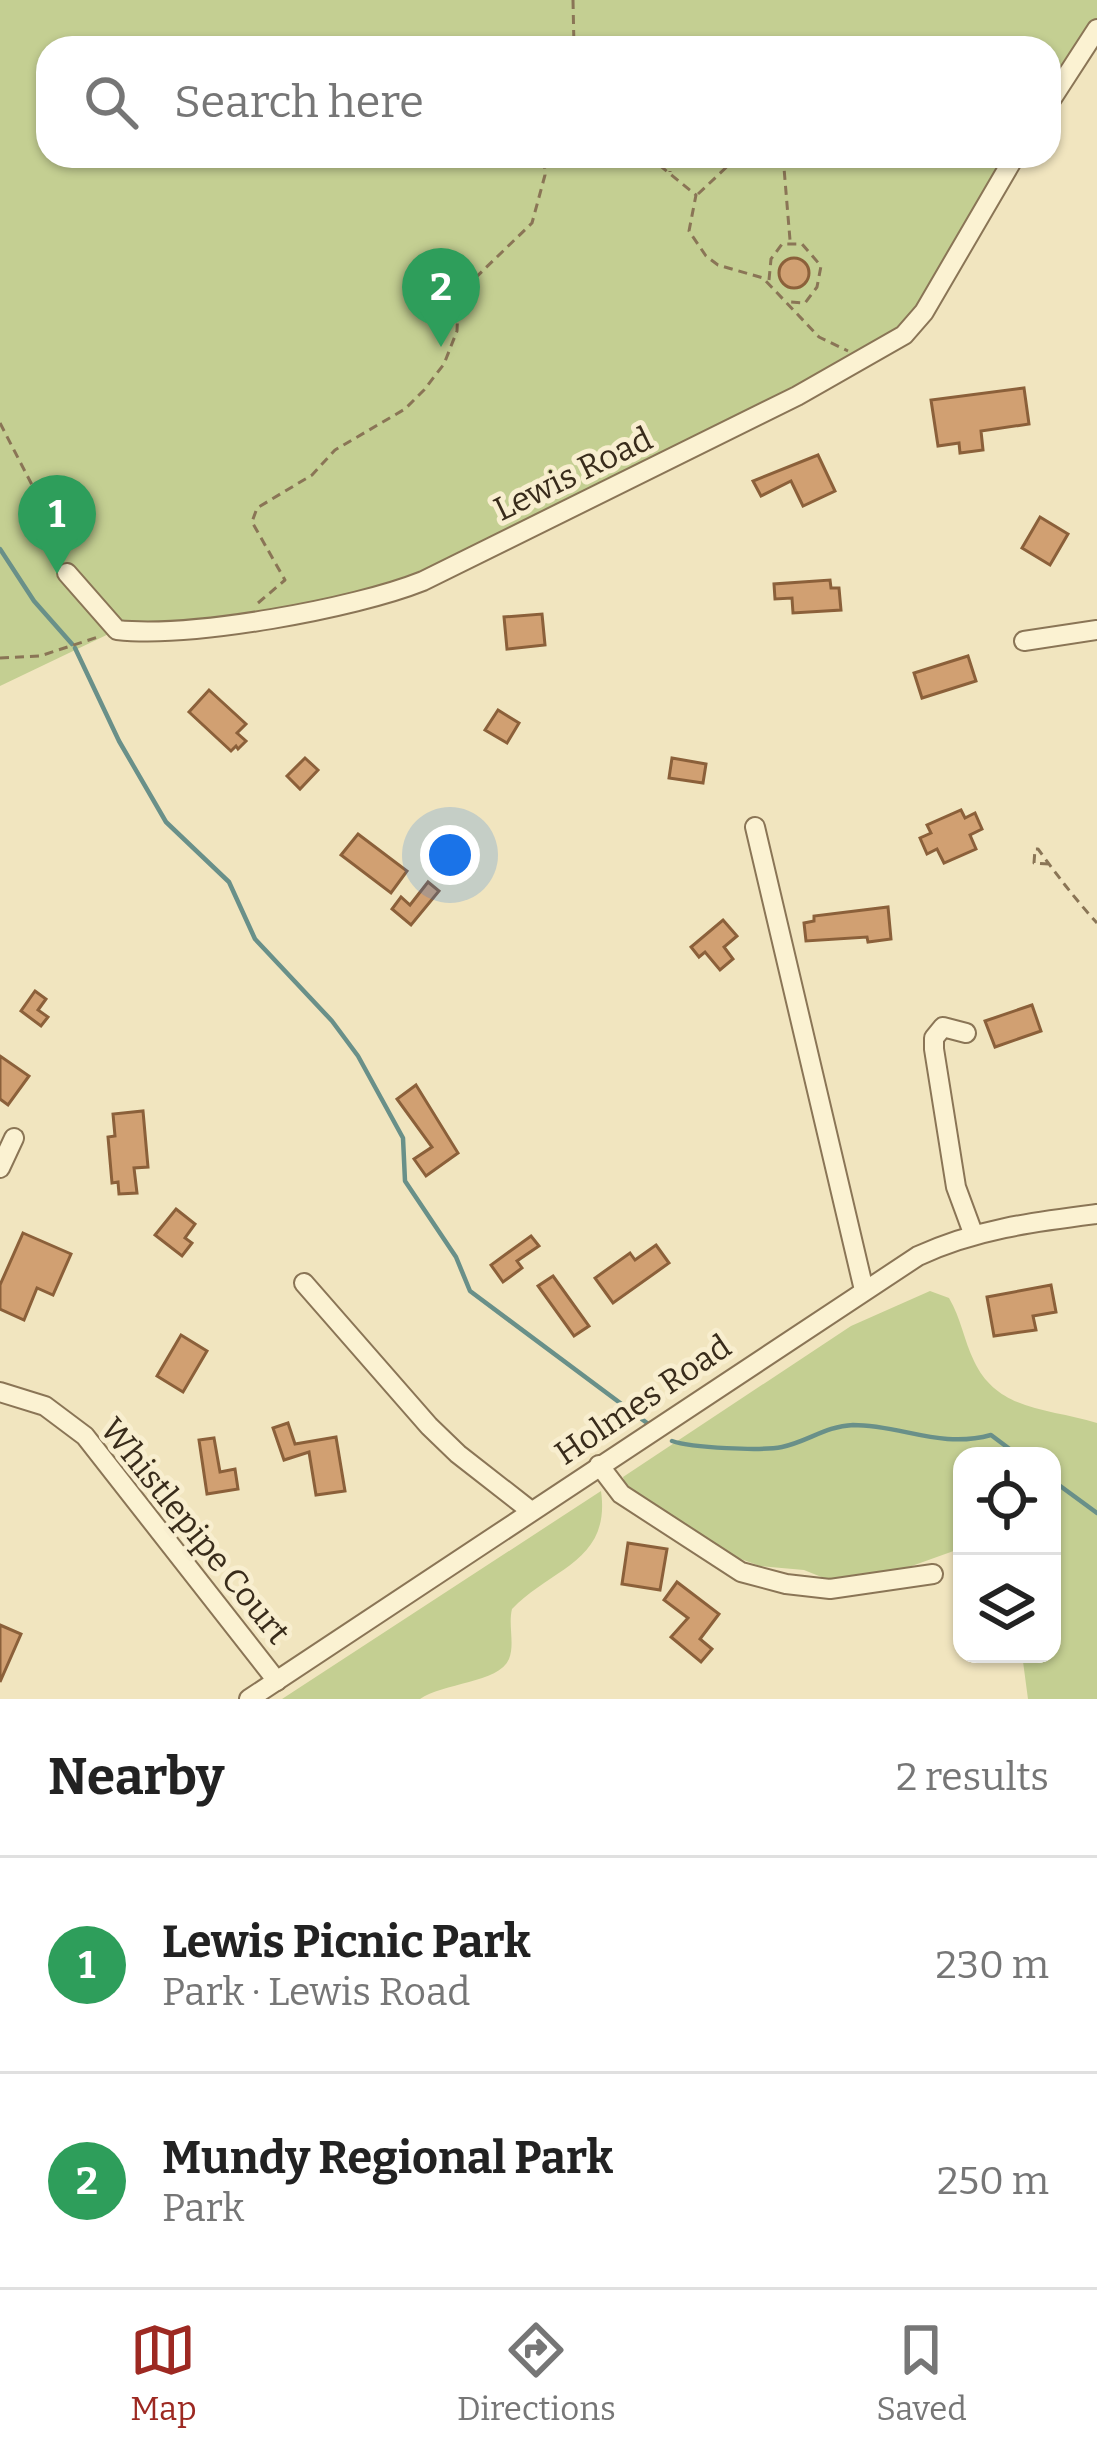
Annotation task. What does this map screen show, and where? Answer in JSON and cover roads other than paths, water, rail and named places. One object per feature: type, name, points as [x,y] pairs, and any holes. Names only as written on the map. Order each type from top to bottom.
[{"type":"street","points":[[1061,85],[1097,29]]},
{"type":"street","name":"Lewis Road","points":[[67,574],[117,630],[139,633],[263,619],[389,595],[610,491],[904,335],[924,312],[1008,168]]},
{"type":"street","points":[[1024,641],[1097,630]]},
{"type":"street","points":[[755,827],[864,1290]]},
{"type":"street","points":[[966,1033],[944,1027],[934,1038],[934,1049],[956,1187],[974,1234]]},
{"type":"street","points":[[0,1168],[14,1138]]},
{"type":"street","name":"Holmes Road","points":[[249,1699],[918,1256],[1016,1224],[1097,1214]]},
{"type":"street","points":[[304,1283],[429,1426],[531,1511]]},
{"type":"street","name":"Whistlepipe Court","points":[[0,1392],[45,1406],[85,1436],[277,1681]]},
{"type":"street","points":[[598,1465],[611,1484],[637,1506],[741,1572],[830,1589],[933,1574]]},
{"type":"waterway","points":[[0,549],[34,601],[72,644]]},
{"type":"waterway","points":[[75,648],[119,741],[166,822],[229,882],[255,939],[332,1021],[358,1056],[403,1138],[405,1181],[456,1257],[470,1291],[647,1423]]},
{"type":"waterway","points":[[672,1441],[772,1448],[853,1425],[938,1438],[991,1435],[1007,1447]]},
{"type":"waterway","points":[[1061,1487],[1097,1513]]},
{"type":"place","name":"Mundy Regional Park","points":[[441,347]]},
{"type":"place","name":"Lewis Picnic Park","points":[[57,574]]}]
